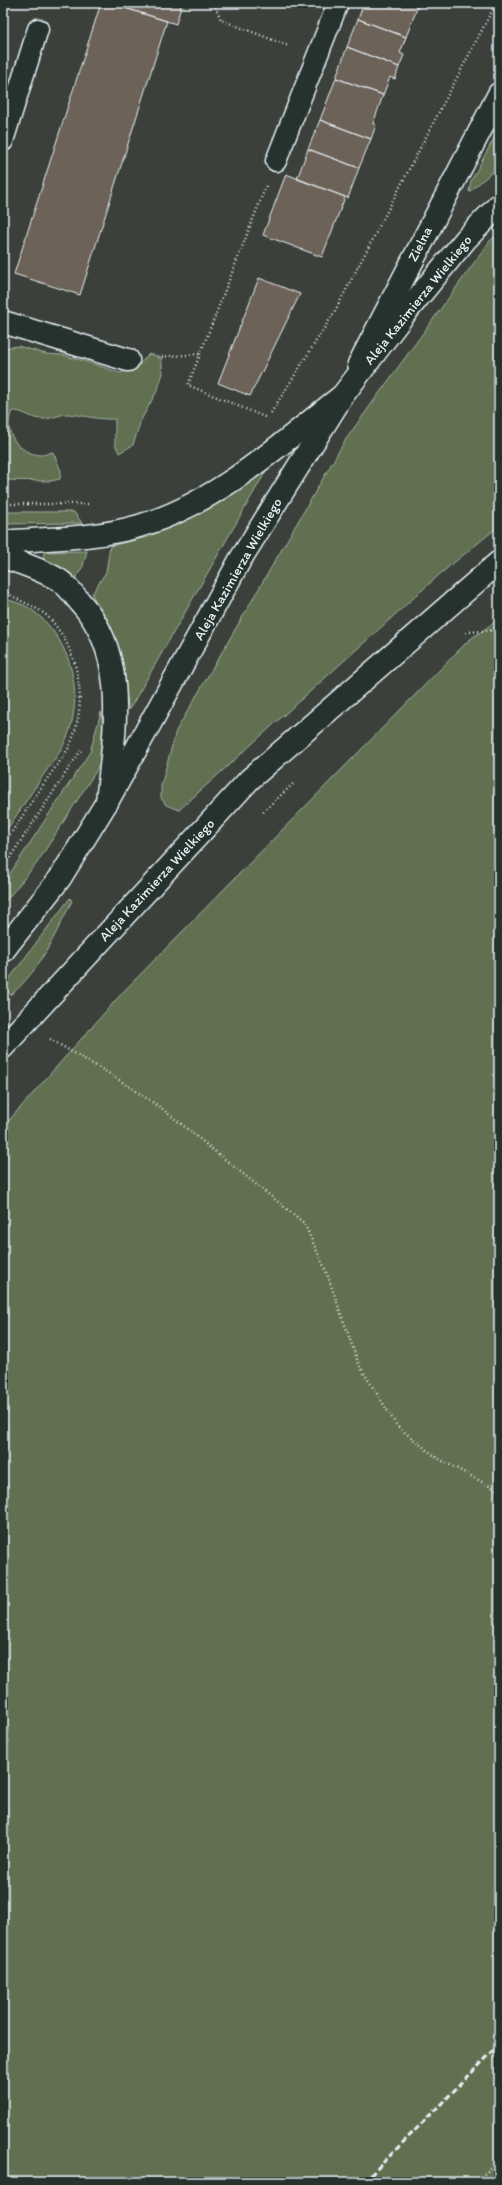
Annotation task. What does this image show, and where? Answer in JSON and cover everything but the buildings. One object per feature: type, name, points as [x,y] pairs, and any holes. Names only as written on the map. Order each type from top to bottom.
[{"type":"main road","name":"Zielna","points":[[343,395],[499,94]]},
{"type":"main road","name":"Aleja Kazimierza Wielkiego","points":[[3,951],[60,878],[107,802],[240,560],[343,395],[402,317],[466,239],[499,205]]},
{"type":"main road","points":[[3,322],[128,360]]},
{"type":"main road","points":[[3,542],[96,535],[138,526],[184,509],[258,461],[343,395]]},
{"type":"main road","points":[[3,557],[23,563],[60,581],[93,616],[108,648],[115,685],[115,712],[107,802]]},
{"type":"main road","name":"Aleja Kazimierza Wielkiego","points":[[3,1047],[250,779],[499,562]]},
{"type":"lane","points":[[276,161],[338,3]]},
{"type":"lane","points":[[3,141],[38,29]]},
{"type":"path","points":[[214,3],[221,20],[317,57]]},
{"type":"path","points":[[263,423],[335,312],[496,3]]},
{"type":"path","points":[[267,418],[188,385],[276,161]]},
{"type":"path","points":[[128,360],[200,354]]},
{"type":"path","points":[[3,504],[93,504]]},
{"type":"path","points":[[3,589],[32,605],[59,629],[71,654],[77,674],[80,698],[77,722],[68,749],[3,845]]},
{"type":"path","points":[[463,632],[499,630]]},
{"type":"path","points":[[3,868],[79,756],[82,749]]},
{"type":"path","points":[[257,817],[298,779]]},
{"type":"path","points":[[48,1038],[110,1074],[160,1107],[304,1223],[326,1271],[359,1365],[397,1426],[437,1458],[499,1491]]},
{"type":"path","points":[[475,2182],[499,2161]]},
{"type":"green space","points":[[499,129],[499,166],[469,192],[471,181]]},
{"type":"green space","points":[[499,233],[499,526],[440,574],[179,810],[166,805],[161,798],[161,786],[176,731],[346,439],[490,241]]},
{"type":"green space","points":[[18,346],[46,354],[63,355],[120,373],[136,368],[149,354],[161,357],[163,373],[158,389],[141,420],[133,445],[119,453],[115,444],[115,419],[103,419],[68,414],[48,419],[41,419],[12,411],[9,419],[9,426],[14,440],[25,451],[33,454],[42,455],[53,452],[61,471],[60,479],[51,481],[3,480],[3,348]]},
{"type":"green space","points":[[266,471],[129,710],[117,644],[92,594],[106,572],[110,546],[148,537],[216,504]]},
{"type":"green space","points":[[3,512],[74,512],[82,523],[3,524]]},
{"type":"green space","points":[[87,551],[83,566],[75,579],[43,558],[44,552]]},
{"type":"green space","points":[[3,598],[29,608],[44,620],[56,635],[65,652],[72,671],[74,709],[70,728],[63,746],[3,835]]},
{"type":"green space","points":[[499,619],[499,2182],[3,2182],[3,1127],[123,992],[469,640]]},
{"type":"green space","points":[[101,712],[107,747],[96,771],[37,863],[3,904],[3,884],[90,752]]},
{"type":"green space","points":[[70,898],[72,901],[39,963],[31,974],[11,995],[3,987]]},
{"type":"railway","points":[[364,2182],[499,2045]]}]
